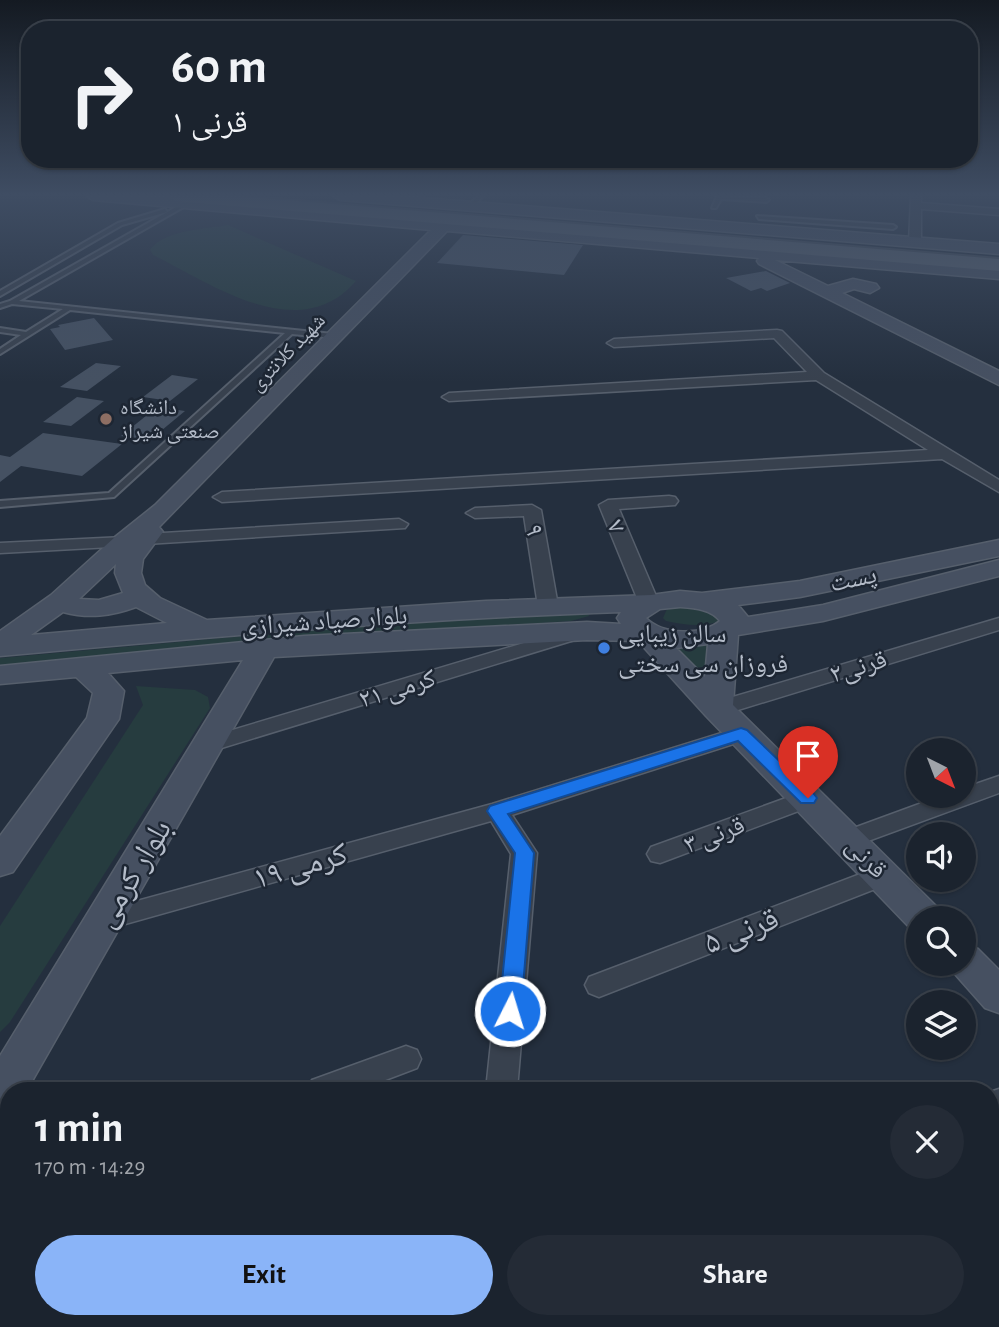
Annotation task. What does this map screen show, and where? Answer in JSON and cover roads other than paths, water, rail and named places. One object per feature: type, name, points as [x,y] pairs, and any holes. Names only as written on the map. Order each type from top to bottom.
[{"type":"main road","name":"شهید کلانتری","points":[[0,664],[61,601],[135,540],[333,336],[414,258]]},
{"type":"main road","points":[[758,258],[999,379]]},
{"type":"main road","points":[[819,258],[999,274]]},
{"type":"main road","points":[[959,258],[984,258]]},
{"type":"main road","points":[[967,258],[999,265]]},
{"type":"main road","points":[[903,265],[880,271],[869,278],[872,294],[999,359]]},
{"type":"main road","points":[[832,293],[844,285],[870,288]]},
{"type":"main road","points":[[135,540],[130,558],[129,583],[138,597],[202,628]]},
{"type":"main road","name":"پست","points":[[649,603],[705,601],[800,589],[999,548]]},
{"type":"main road","name":"پست","points":[[647,634],[701,638],[727,630],[823,613],[999,568]]},
{"type":"main road","points":[[800,589],[785,594],[783,601],[792,608],[823,613]]},
{"type":"main road","points":[[61,601],[72,608],[94,610],[138,597]]},
{"type":"main road","points":[[705,601],[722,606],[733,614],[735,623],[727,630],[717,709]]},
{"type":"main road","points":[[647,634],[636,627],[631,618],[636,609],[649,603]]},
{"type":"main road","name":"بلوار صیاد شیرازی","points":[[0,664],[83,667],[584,618],[649,603]]},
{"type":"main road","name":"بلوار صیاد شیرازی","points":[[0,664],[202,628],[548,606],[647,634]]},
{"type":"main road","name":"قرنی","points":[[647,634],[741,734],[849,839],[913,906]]},
{"type":"main road","name":"بلوار کرمی","points":[[7,1082],[264,649]]},
{"type":"main road","points":[[0,863],[103,719],[109,691],[83,667]]},
{"type":"main road","points":[[976,972],[999,996]]},
{"type":"street","points":[[614,343],[777,334],[819,376],[999,487]]},
{"type":"street","points":[[449,397],[819,376]]},
{"type":"street","points":[[222,497],[946,454]]},
{"type":"street","name":"۷","points":[[649,603],[608,505],[669,501]]},
{"type":"street","name":"۹","points":[[475,513],[532,510],[548,606]]},
{"type":"street","points":[[0,548],[400,524]]},
{"type":"street","name":"کرمی ۲۱","points":[[207,745],[584,618]]},
{"type":"street","name":"قرنی۲","points":[[717,709],[999,624]]},
{"type":"street","name":"کرمی ۱۹","points":[[104,920],[496,811],[741,734]]},
{"type":"street","points":[[849,839],[999,785]]},
{"type":"street","name":"قرنی ۳","points":[[660,854],[808,798]]},
{"type":"street","points":[[496,811],[524,853],[503,1082]]},
{"type":"street","name":"قرنی ۵","points":[[599,985],[884,875]]},
{"type":"street","points":[[344,1082],[406,1059]]},
{"type":"lane","points":[[0,294],[65,258]]},
{"type":"lane","points":[[0,306],[12,302],[88,258]]},
{"type":"lane","points":[[33,277],[52,278]]},
{"type":"lane","points":[[12,302],[333,336]]},
{"type":"lane","points":[[0,352],[68,309]]},
{"type":"lane","points":[[0,330],[27,334]]},
{"type":"lane","points":[[0,504],[111,495],[290,332]]},
{"type":"place","name":"دانشگاه صنعتی شیراز","points":[[106,419]]},
{"type":"place","name":"سالن زیبایی فروزان سی سختی","points":[[604,648]]}]
